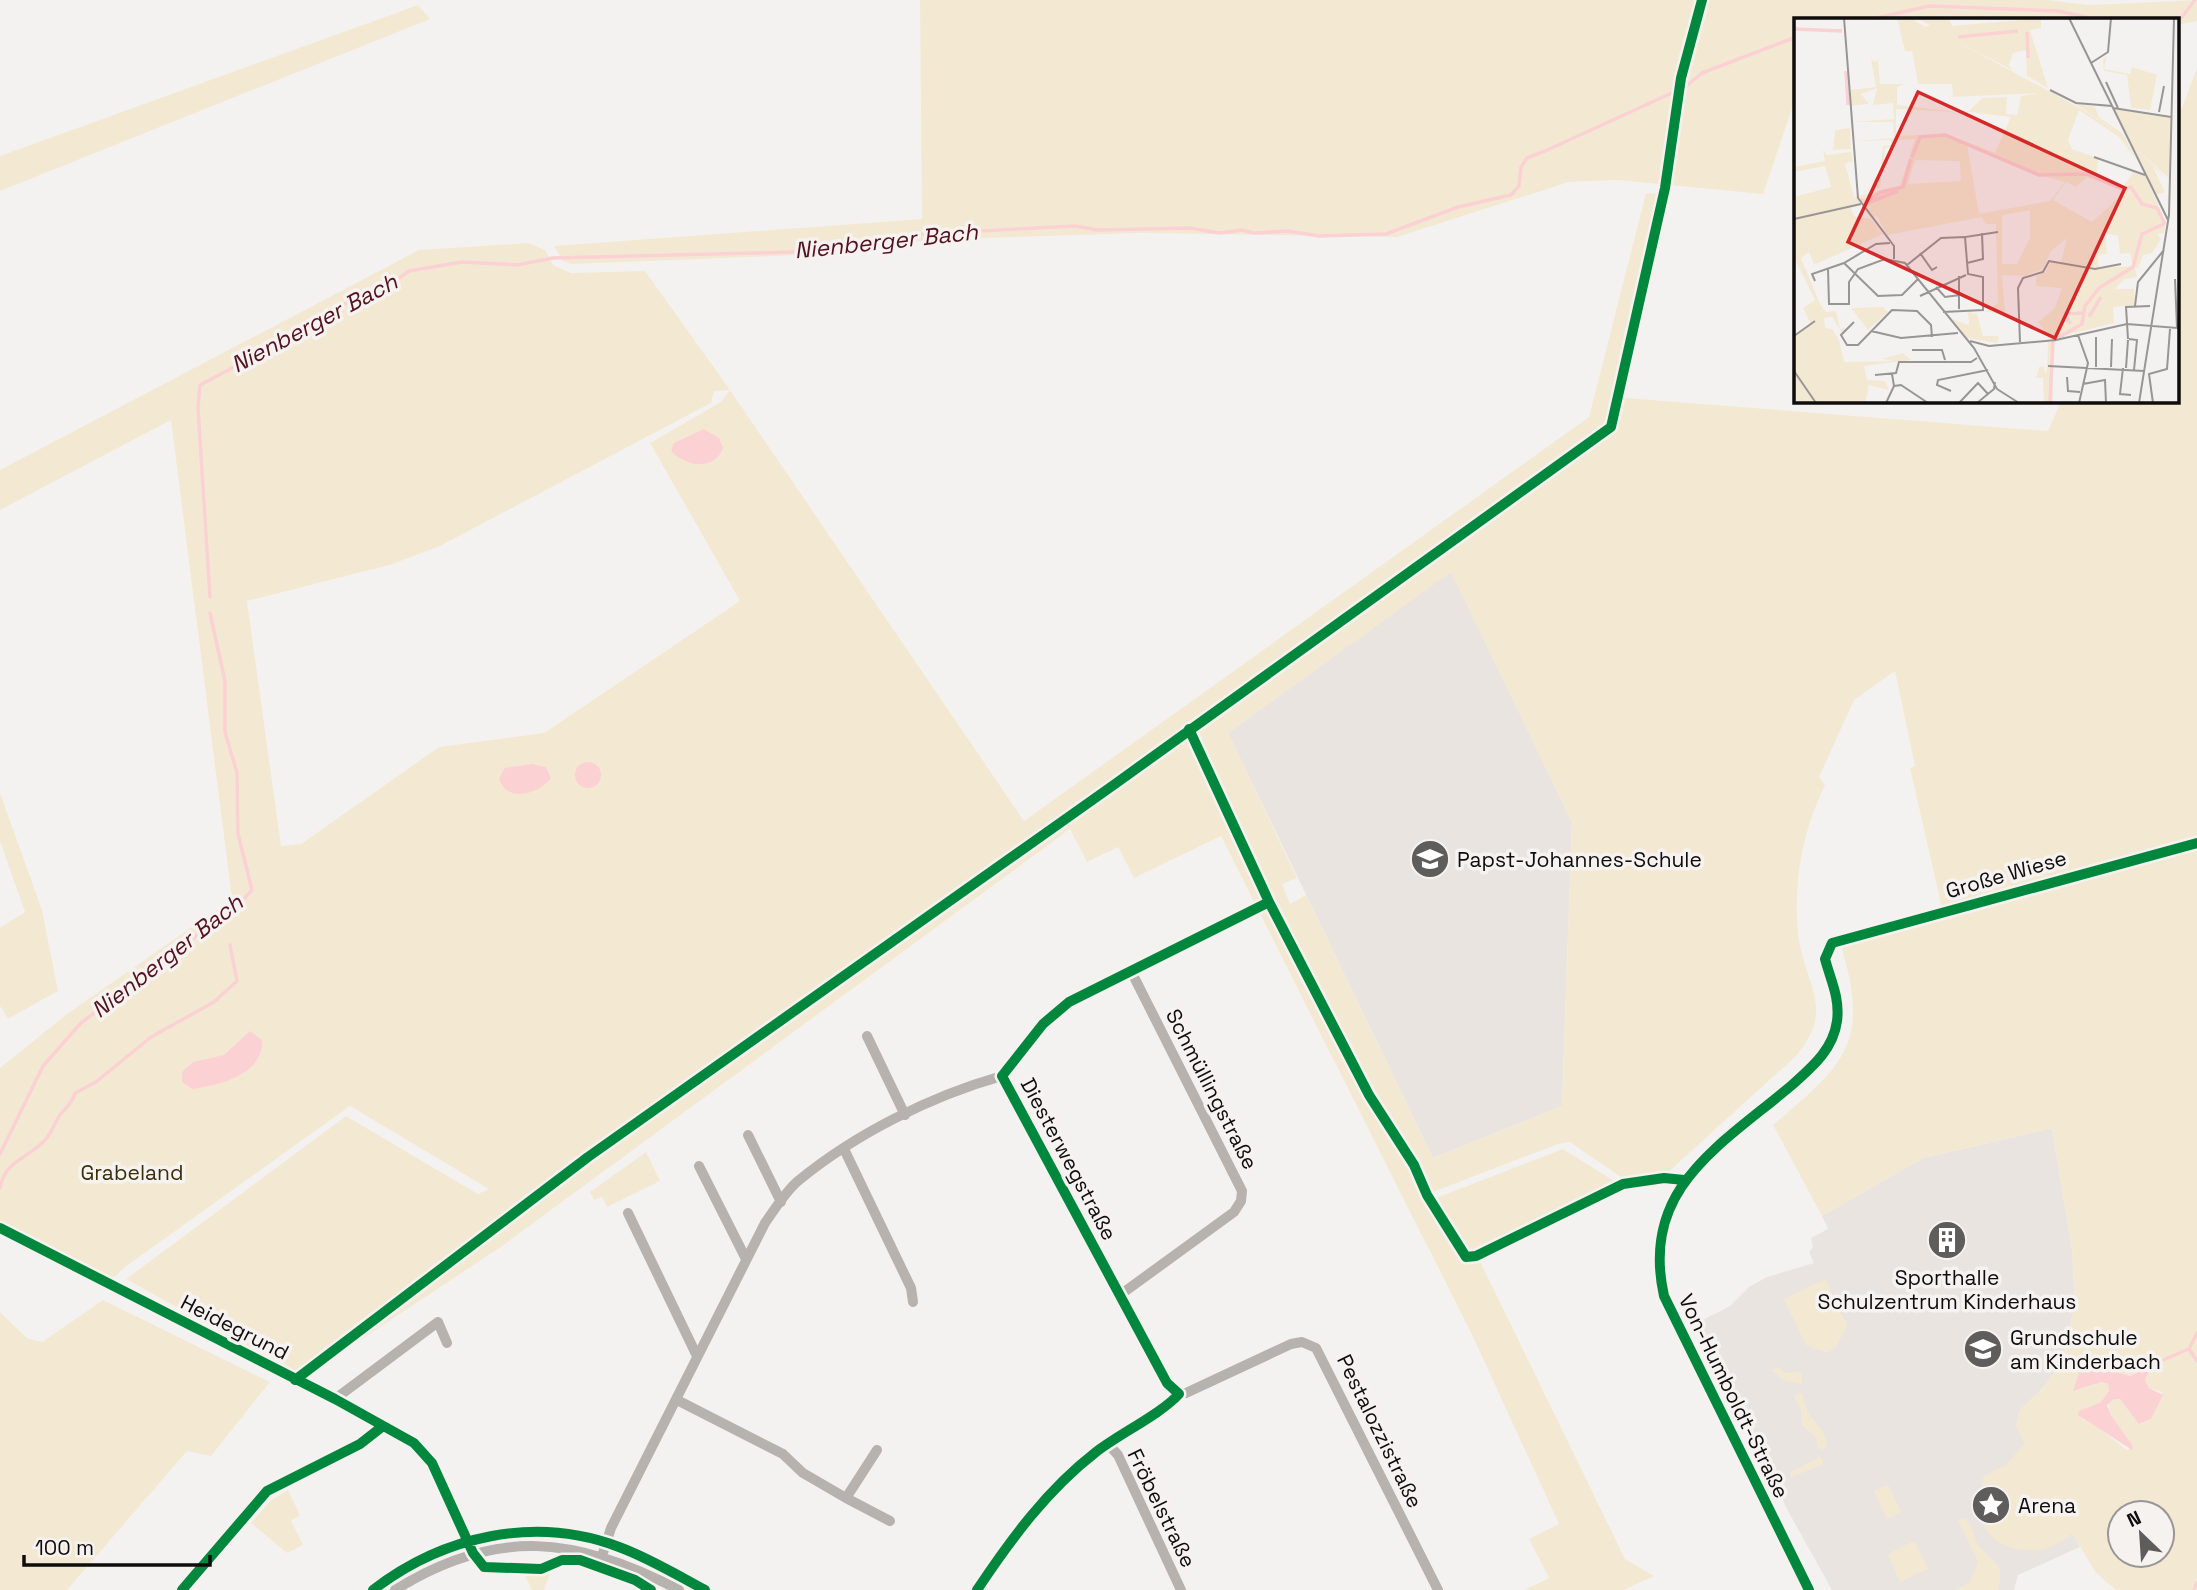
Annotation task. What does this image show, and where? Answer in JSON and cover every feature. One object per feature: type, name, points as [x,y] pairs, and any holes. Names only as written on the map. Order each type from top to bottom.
[{"type":"street","name":"Große Wiese","points":[[1828,947],[1838,940],[2197,843]]},
{"type":"street","name":"Diesterwegstraße","points":[[1179,1394],[1167,1383],[1002,1076],[1037,1030],[1058,1010],[1269,902]]},
{"type":"street","name":"Von-Humboldt-Straße","points":[[1810,1590],[1667,1304],[1658,1256],[1668,1210],[1684,1180],[1821,1059],[1831,1041],[1837,1023],[1838,1004],[1825,959],[1828,947]]},
{"type":"street","name":"Schmüllingstraße","points":[[1120,1294],[1234,1212],[1241,1200],[1242,1191],[1131,971]]},
{"type":"street","points":[[867,1036],[905,1115]]},
{"type":"street","points":[[601,1556],[611,1528],[677,1400],[696,1354],[765,1223],[796,1182],[844,1149],[905,1115],[973,1084],[1002,1076]]},
{"type":"street","points":[[748,1135],[780,1202]]},
{"type":"street","points":[[844,1149],[911,1288],[914,1302]]},
{"type":"street","points":[[699,1166],[746,1259]]},
{"type":"street","points":[[628,1213],[696,1354]]},
{"type":"street","name":"Heidegrund","points":[[0,1228],[335,1399],[414,1443],[432,1463],[473,1553]]},
{"type":"street","points":[[335,1399],[438,1322],[447,1343]]},
{"type":"street","name":"Pestalozzistraße","points":[[1179,1394],[1200,1387],[1291,1344],[1302,1342],[1316,1348],[1438,1590]]},
{"type":"street","points":[[677,1400],[783,1454],[803,1473],[890,1521]]},
{"type":"street","points":[[977,1590],[1046,1498],[1107,1443],[1167,1405]]},
{"type":"street","points":[[182,1590],[267,1491],[360,1444],[383,1426]]},
{"type":"street","name":"Fröbelstraße","points":[[1107,1443],[1118,1455],[1181,1590]]},
{"type":"street","points":[[846,1498],[877,1450]]},
{"type":"street","points":[[395,1590],[439,1564],[473,1553],[542,1546],[601,1556],[679,1590]]},
{"type":"shaded area","points":[[704,429],[719,438],[723,448],[714,460],[692,463],[684,461],[671,451],[674,443]]},
{"type":"shaded area","name":"Papst-Johannes-Schule","points":[[1451,571],[1572,822],[1562,1106],[1433,1158],[1228,733]]},
{"type":"shaded area","points":[[588,762],[597,766],[601,775],[597,784],[588,788],[579,784],[575,775],[579,766]]},
{"type":"shaded area","points":[[532,764],[546,767],[551,778],[546,784],[523,794],[508,791],[502,786],[499,778],[505,768]]},
{"type":"shaded area","points":[[250,1031],[262,1040],[261,1052],[248,1070],[227,1081],[192,1089],[182,1082],[182,1072],[193,1062],[224,1055]]},
{"type":"shaded area","points":[[2052,1128],[2072,1249],[2075,1305],[2061,1363],[2043,1388],[2019,1411],[2017,1426],[2080,1547],[2018,1575],[2014,1590],[1832,1590],[1788,1511],[1697,1323],[1730,1306],[1749,1287],[1767,1277],[1814,1263],[1809,1252],[1813,1247],[1811,1238],[1828,1229],[1822,1216],[1923,1158]]},
{"type":"shaded area","points":[[2088,1362],[2130,1376],[2151,1366],[2145,1380],[2149,1388],[2163,1395],[2151,1419],[2139,1424],[2120,1399],[2114,1399],[2107,1405],[2133,1446],[2132,1450],[2078,1415],[2079,1411],[2101,1402],[2109,1391],[2108,1384],[2102,1382],[2073,1391],[2081,1367]]},
{"type":"green space","points":[[920,0],[2047,0],[2090,5],[2197,0],[2197,21],[2180,25],[2180,18],[1794,18],[1794,103],[1763,194],[1617,180],[1569,182],[1397,237],[1138,233],[926,240],[850,253],[571,264],[563,261],[554,246],[922,219]]},
{"type":"green space","points":[[418,5],[430,19],[0,191],[0,156]]},
{"type":"green space","name":"Grabeland","points":[[2197,68],[2197,1587],[2193,1590],[2116,1590],[2096,1573],[2072,1533],[2051,1547],[2025,1550],[2000,1543],[1990,1535],[1983,1524],[2005,1514],[2009,1505],[2004,1492],[1981,1485],[1984,1476],[2007,1464],[2025,1443],[2016,1426],[2019,1411],[2043,1388],[2061,1362],[2075,1305],[2072,1249],[2052,1128],[1923,1158],[1822,1216],[1773,1125],[1817,1087],[1844,1051],[1851,1032],[1853,1009],[1843,945],[1944,917],[1910,768],[1915,766],[1895,671],[1854,700],[1819,777],[1825,785],[1805,838],[1797,894],[1798,932],[1816,1010],[1808,1040],[1795,1057],[1666,1174],[1625,1180],[1570,1142],[1558,1144],[1433,1192],[1436,1198],[1563,1149],[1616,1182],[1475,1251],[1625,1559],[1654,1576],[1624,1590],[1524,1590],[1549,1578],[1529,1539],[1559,1524],[1474,1339],[1221,836],[1134,878],[1118,847],[1087,862],[1070,829],[502,1246],[308,1375],[287,1369],[126,1279],[346,1116],[478,1194],[489,1189],[350,1106],[125,1267],[104,1287],[0,1236],[0,1068],[67,1014],[232,899],[171,420],[0,510],[0,470],[419,250],[528,243],[545,250],[553,265],[571,273],[645,271],[730,390],[1024,821],[1589,417],[1646,193],[1658,194],[1613,397],[2048,431],[2061,402],[2180,402],[2180,113]],"holes":[[[730,390],[721,402],[650,443],[740,601],[544,733],[439,747],[301,844],[281,846],[247,601],[390,565],[440,546],[711,403],[714,391]],[[1451,572],[1572,822],[1562,1106],[1433,1158],[1306,895],[1290,904],[1282,884],[1297,878],[1228,733]],[[2091,1362],[2130,1376],[2151,1365],[2145,1380],[2149,1388],[2162,1392],[2151,1419],[2141,1424],[2123,1401],[2117,1398],[2108,1402],[2111,1415],[2133,1446],[2127,1450],[2090,1421],[2083,1420],[2088,1407],[2101,1402],[2109,1391],[2108,1384],[2103,1382],[2073,1391]]]},
{"type":"green space","points":[[0,793],[42,910],[58,991],[8,1019],[0,1006],[0,928],[25,912],[0,841]]},
{"type":"green space","points":[[646,1152],[660,1181],[607,1207],[602,1197],[594,1200],[590,1192]]},
{"type":"green space","points":[[1825,1279],[1847,1325],[1836,1347],[1827,1353],[1806,1345],[1784,1299]]},
{"type":"green space","points":[[103,1300],[270,1382],[211,1456],[187,1451],[67,1590],[0,1590],[0,1312],[27,1338],[42,1342]]},
{"type":"green space","points":[[1779,1367],[1784,1373],[1801,1372],[1802,1384],[1783,1380],[1772,1370]]},
{"type":"green space","points":[[1798,1393],[1803,1394],[1807,1410],[1823,1432],[1827,1445],[1823,1449],[1818,1448],[1816,1438],[1802,1425],[1801,1409],[1794,1397]]},
{"type":"green space","points":[[1818,1455],[1823,1460],[1822,1465],[1791,1477],[1790,1472],[1817,1459]]},
{"type":"green space","points":[[1888,1485],[1901,1512],[1887,1519],[1874,1491]]},
{"type":"green space","points":[[288,1490],[300,1515],[291,1521],[303,1545],[287,1553],[251,1523],[270,1501]]},
{"type":"green space","points":[[1964,1519],[1982,1550],[1999,1567],[1998,1590],[1955,1590],[1970,1582],[1978,1562],[1958,1520]]},
{"type":"green space","points":[[1914,1541],[1928,1569],[1900,1582],[1888,1554]]},
{"type":"green space","points":[[539,1562],[553,1565],[544,1590],[532,1590],[521,1567]]},
{"type":"waterway","name":"Nienberger Bach","points":[[2180,19],[2195,0]]},
{"type":"waterway","name":"Nienberger Bach","points":[[1876,18],[1929,6],[2058,11],[2090,18]]},
{"type":"waterway","name":"Nienberger Bach","points":[[210,597],[198,408],[200,385],[304,330],[356,297],[391,284],[409,271],[462,262],[517,265],[553,258],[832,251],[877,244],[904,235],[1075,226],[1098,230],[1190,228],[1219,233],[1242,230],[1254,233],[1288,231],[1319,236],[1386,234],[1458,207],[1511,195],[1519,186],[1521,167],[1527,158],[1685,87],[1702,73],[1794,38]]},
{"type":"waterway","name":"Nienberger Bach","points":[[0,1154],[43,1066],[81,1023],[241,902],[252,890],[238,834],[237,773],[225,732],[225,681],[210,613]]},
{"type":"waterway","points":[[0,1188],[11,1166],[46,1139],[75,1093],[96,1082],[151,1037],[214,1002],[237,981],[230,945]]},
{"type":"waterway","points":[[2197,1333],[2189,1349],[2197,1361]]},
{"type":"waterway","points":[[2151,1365],[2189,1349]]},
{"type":"waterway","points":[[2194,1590],[2197,1583]]},
{"type":"cycle path","points":[[295,1380],[588,1157],[1115,784],[1611,427],[1665,188],[1681,78],[1702,0]]},
{"type":"cycle path","points":[[1189,729],[1269,902],[1369,1095],[1414,1165],[1427,1195],[1466,1257],[1476,1256],[1623,1184],[1664,1178],[1684,1180]]},
{"type":"cycle path","points":[[1809,1590],[1664,1296],[1660,1258],[1664,1226],[1675,1198],[1692,1173],[1714,1150],[1792,1085],[1814,1064],[1831,1041],[1838,1013],[1825,959],[1832,943],[2197,843]]},
{"type":"cycle path","points":[[977,1590],[1017,1534],[1062,1482],[1105,1445],[1162,1409],[1179,1394],[1167,1383],[1002,1076],[1043,1024],[1069,1002],[1269,902]]},
{"type":"cycle path","points":[[0,1228],[335,1399],[414,1443],[432,1463],[473,1553],[484,1567],[541,1569],[562,1560],[580,1560],[635,1580],[651,1590]]},
{"type":"cycle path","points":[[182,1590],[267,1491],[360,1444],[383,1426]]},
{"type":"cycle path","points":[[373,1590],[400,1571],[459,1544],[523,1532],[587,1537],[619,1547],[652,1561],[705,1590]]},
{"type":"place","name":"Papst-Johannes-Schule","points":[[1430,859]]},
{"type":"place","name":"Sporthalle Schulzentrum Kinderhaus","points":[[1947,1240]]},
{"type":"place","name":"Grundschule am Kinderbach","points":[[1983,1349]]},
{"type":"place","name":"Arena","points":[[1991,1505]]}]
